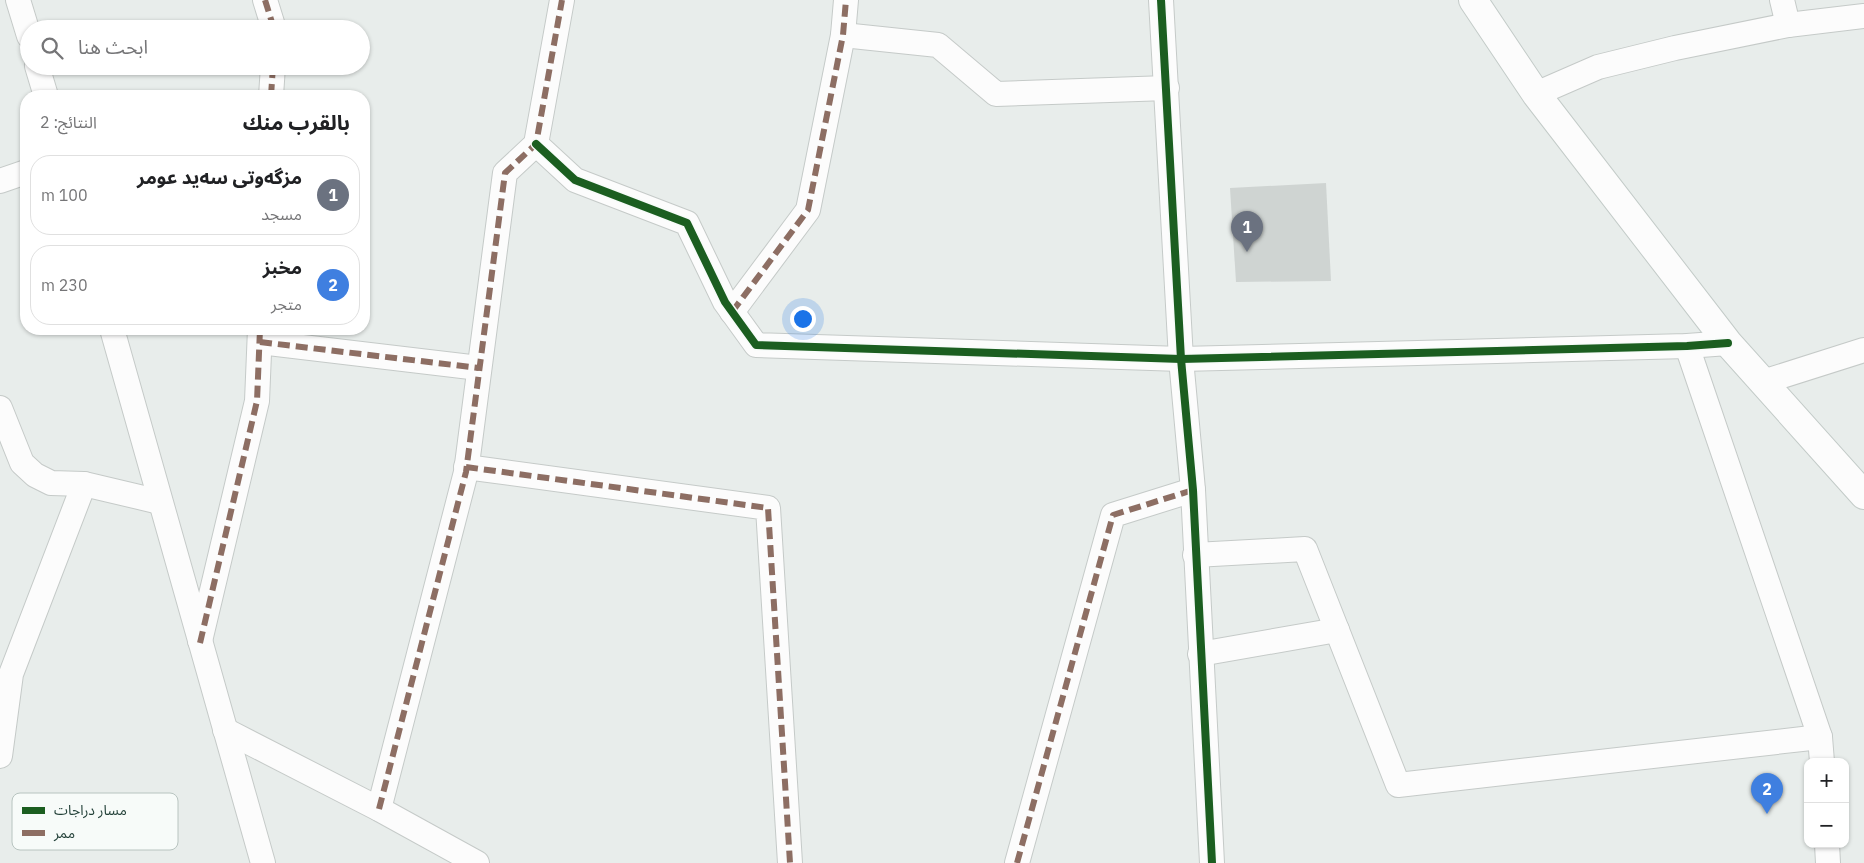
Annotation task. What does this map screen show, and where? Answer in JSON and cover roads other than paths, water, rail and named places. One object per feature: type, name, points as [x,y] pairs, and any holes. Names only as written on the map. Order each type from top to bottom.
[{"type":"street","points":[[18,0],[24,20]]},
{"type":"street","points":[[265,0],[271,20]]},
{"type":"street","points":[[379,809],[466,467],[505,173],[536,144],[562,0]]},
{"type":"street","points":[[732,312],[808,210],[843,35],[846,0]]},
{"type":"street","points":[[1160,0],[1181,359],[1193,490],[1212,863]]},
{"type":"street","points":[[1473,0],[1536,94],[1728,343],[1864,495]]},
{"type":"street","points":[[1782,0],[1788,25]]},
{"type":"street","points":[[1536,94],[1598,67],[1788,25],[1864,16]]},
{"type":"street","points":[[843,35],[938,45],[996,94],[1166,88]]},
{"type":"street","points":[[40,75],[44,90]]},
{"type":"street","points":[[271,90],[272,75]]},
{"type":"street","points":[[536,144],[574,180],[687,223],[725,302],[756,345],[1181,359],[1687,346],[1728,343]]},
{"type":"street","points":[[0,181],[20,174]]},
{"type":"street","points":[[114,335],[263,863]]},
{"type":"street","points":[[200,642],[257,401],[260,335],[479,368]]},
{"type":"street","points":[[1687,346],[1820,737],[1822,758]]},
{"type":"street","points":[[1763,382],[1864,350]]},
{"type":"street","points":[[0,408],[22,463],[35,475],[51,483],[84,484],[160,502]]},
{"type":"street","points":[[466,467],[768,508],[790,863]]},
{"type":"street","points":[[0,756],[11,674],[84,484]]},
{"type":"street","points":[[1016,863],[1113,515],[1193,490]]},
{"type":"street","points":[[1195,554],[1305,549],[1398,785],[1820,737]]},
{"type":"street","points":[[1200,654],[1337,630]]},
{"type":"street","points":[[225,730],[379,809],[477,863]]},
{"type":"street","points":[[1827,848],[1828,863]]},
{"type":"place","name":"مزگەوتی سەید عومر","points":[[1247,252]]},
{"type":"place","name":"مخبز","points":[[1767,814]]}]
